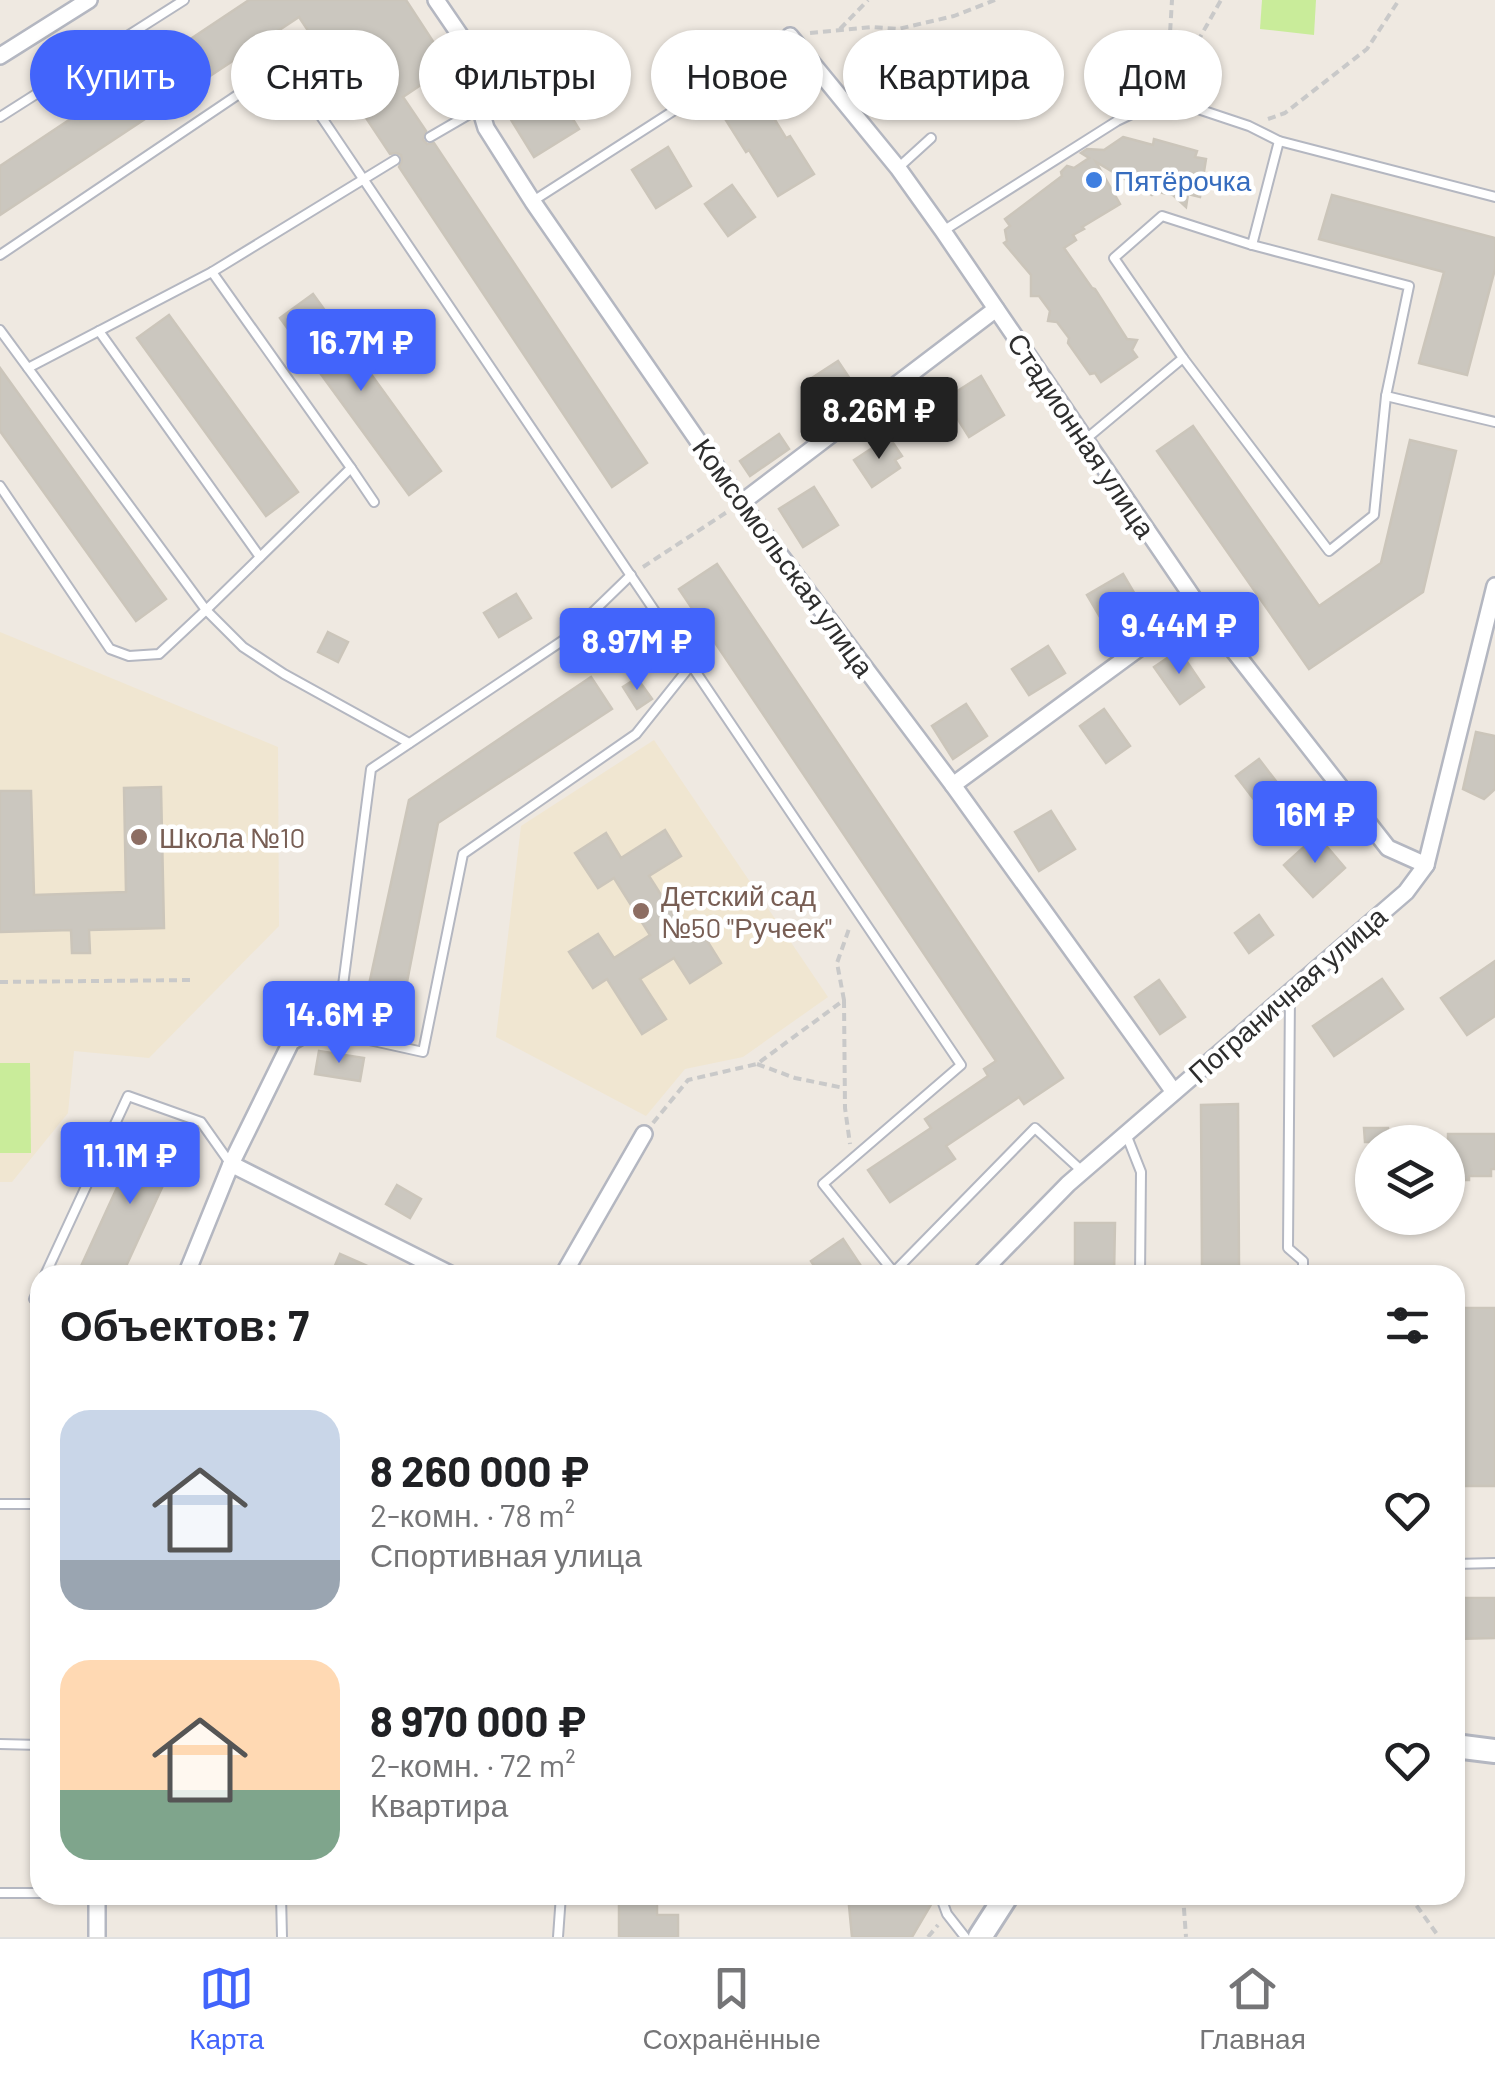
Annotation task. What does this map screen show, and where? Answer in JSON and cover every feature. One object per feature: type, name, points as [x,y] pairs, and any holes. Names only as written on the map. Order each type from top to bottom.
[{"type":"main road","points":[[1465,1747],[1495,1750]]},
{"type":"main road","points":[[980,1937],[1001,1905]]},
{"type":"street","points":[[0,56],[89,0]]},
{"type":"street","name":"Комсомольская улица","points":[[436,0],[456,30]]},
{"type":"street","name":"Стадионная улица","points":[[823,76],[898,168],[943,231],[1198,605],[1388,848],[1426,865]]},
{"type":"street","name":"Комсомольская улица","points":[[484,120],[533,202],[741,504],[953,786],[1174,1092]]},
{"type":"street","points":[[741,504],[996,310]]},
{"type":"street","name":"Пограничная улица","points":[[988,1265],[1082,1171],[1406,892],[1426,865],[1495,586]]},
{"type":"street","points":[[953,786],[1198,605]]},
{"type":"street","points":[[190,1265],[231,1164],[292,1042],[316,1028]]},
{"type":"street","points":[[570,1265],[644,1134]]},
{"type":"street","points":[[231,1164],[432,1265]]},
{"type":"street","points":[[97,1905],[97,1937]]},
{"type":"lane","points":[[0,117],[184,0]]},
{"type":"lane","points":[[0,255],[285,63],[961,1065],[823,1184],[888,1265]]},
{"type":"lane","points":[[1222,117],[1279,141],[1495,197]]},
{"type":"lane","points":[[430,138],[460,120]]},
{"type":"lane","points":[[533,202],[660,120]]},
{"type":"lane","points":[[943,231],[1117,120]]},
{"type":"lane","points":[[898,168],[932,138]]},
{"type":"lane","points":[[1252,244],[1279,141]]},
{"type":"lane","points":[[28,368],[212,272],[394,160]]},
{"type":"lane","points":[[1162,216],[1409,286],[1386,396],[1374,515],[1329,551],[1184,358],[1114,258],[1162,216]]},
{"type":"lane","points":[[212,272],[374,502]]},
{"type":"lane","points":[[0,330],[206,610],[243,647],[409,744]]},
{"type":"lane","points":[[99,331],[260,557]]},
{"type":"lane","points":[[1086,439],[1184,358]]},
{"type":"lane","points":[[1386,396],[1495,422]]},
{"type":"lane","points":[[0,486],[110,649],[129,656],[159,654],[351,468]]},
{"type":"lane","points":[[631,575],[566,639],[371,769],[342,992],[316,1028],[424,1052],[463,854],[636,734],[691,665]]},
{"type":"lane","points":[[1290,990],[1288,1248],[1304,1265]]},
{"type":"lane","points":[[50,1265],[128,1096],[201,1122],[231,1164]]},
{"type":"lane","points":[[904,1265],[1036,1128],[1082,1171]]},
{"type":"lane","points":[[1126,1134],[1141,1172],[1140,1265]]},
{"type":"lane","points":[[0,1504],[30,1504]]},
{"type":"lane","points":[[1465,1564],[1495,1564]]},
{"type":"lane","points":[[0,1744],[30,1745]]},
{"type":"lane","points":[[0,1893],[30,1893]]},
{"type":"lane","points":[[281,1905],[282,1937]]},
{"type":"lane","points":[[558,1937],[560,1905]]},
{"type":"lane","points":[[944,1905],[965,1937]]},
{"type":"path","points":[[840,29],[868,0]]},
{"type":"path","points":[[823,31],[898,29],[954,16],[994,0]]},
{"type":"path","points":[[1170,30],[1172,0]]},
{"type":"path","points":[[1204,30],[1221,0]]},
{"type":"path","points":[[1249,126],[1285,112],[1367,49],[1400,0]]},
{"type":"path","points":[[631,575],[741,504]]},
{"type":"path","points":[[852,1159],[845,1088],[844,1000],[837,963],[856,910]]},
{"type":"path","points":[[0,982],[192,980]]},
{"type":"path","points":[[644,1134],[688,1080],[757,1064],[844,1000]]},
{"type":"path","points":[[757,1064],[795,1078],[845,1088]]},
{"type":"path","points":[[1184,1905],[1186,1937]]},
{"type":"path","points":[[1416,1905],[1439,1937]]},
{"type":"shaded area","name":"Школа №10","points":[[0,632],[278,747],[279,926],[149,1058],[74,1051],[68,1113],[12,1182],[0,1182]]},
{"type":"shaded area","name":"Детский сад №50 \"Ручеек\"","points":[[654,740],[828,997],[743,1057],[685,1069],[646,1116],[496,1037],[521,826]]},
{"type":"green space","points":[[1262,0],[1316,0],[1314,35],[1260,29]]},
{"type":"green space","points":[[0,1063],[30,1063],[31,1153],[0,1153]]},
{"type":"building","points":[[249,0],[406,0],[426,30],[419,30],[419,86],[403,97],[426,131],[423,140],[434,143],[647,463],[612,487],[399,167],[401,155],[390,154],[367,120],[399,120],[399,30],[308,30],[299,17],[279,30],[231,30],[231,62],[211,75],[211,30],[204,30]]},
{"type":"building","points":[[69,120],[143,120],[0,215],[0,166]]},
{"type":"building","points":[[511,120],[573,120],[579,129],[534,157]]},
{"type":"building","points":[[726,120],[775,120],[814,174],[778,196],[749,150],[746,152]]},
{"type":"building","points":[[1123,137],[1153,145],[1154,139],[1197,151],[1195,157],[1206,159],[1200,197],[1188,194],[1186,207],[1173,195],[1152,195],[1096,162],[1120,204],[1082,227],[1073,235],[1076,240],[1064,248],[1127,339],[1137,340],[1132,350],[1137,357],[1101,382],[1095,373],[1090,374],[1057,322],[1048,321],[1050,311],[1039,296],[1031,296],[1031,275],[1004,243],[1005,230],[1010,226],[1005,219],[1062,176],[1067,166],[1074,168],[1089,158],[1081,153],[1087,149],[1104,150]]},
{"type":"building","points":[[668,147],[691,186],[656,208],[632,170]]},
{"type":"building","points":[[732,185],[755,217],[728,236],[705,204]]},
{"type":"building","points":[[1332,195],[1495,238],[1495,269],[1467,375],[1419,363],[1444,272],[1319,239]]},
{"type":"building","points":[[313,294],[441,471],[409,495],[280,318]]},
{"type":"building","points":[[169,315],[298,492],[266,516],[137,338]]},
{"type":"building","points":[[838,361],[858,391],[825,413],[804,383]]},
{"type":"building","points":[[0,368],[166,599],[136,621],[0,431]]},
{"type":"building","points":[[981,376],[1004,415],[969,437],[945,399]]},
{"type":"building","points":[[1193,426],[1319,606],[1381,563],[1410,440],[1456,451],[1423,592],[1309,669],[1157,451]]},
{"type":"building","points":[[779,434],[789,449],[750,476],[740,461]]},
{"type":"building","points":[[889,437],[902,456],[895,460],[900,468],[872,487],[854,460]]},
{"type":"building","points":[[814,487],[838,525],[803,547],[779,509]]},
{"type":"building","points":[[717,564],[1063,1078],[1024,1104],[1019,1097],[946,1146],[955,1159],[890,1202],[868,1170],[931,1128],[925,1119],[988,1076],[984,1069],[996,1061],[679,589]]},
{"type":"building","points":[[1123,574],[1136,596],[1100,617],[1087,595]]},
{"type":"building","points":[[516,594],[531,618],[499,637],[484,613]]},
{"type":"building","points":[[328,632],[348,642],[338,662],[318,652]]},
{"type":"building","points":[[1048,646],[1065,673],[1029,695],[1012,669]]},
{"type":"building","points":[[1179,650],[1204,687],[1180,704],[1154,667]]},
{"type":"building","points":[[591,677],[612,709],[438,823],[399,1023],[362,1017],[409,800]]},
{"type":"building","points":[[637,678],[652,699],[637,709],[623,687]]},
{"type":"building","points":[[966,704],[987,736],[953,759],[932,726]]},
{"type":"building","points":[[1104,709],[1130,746],[1106,763],[1080,726]]},
{"type":"building","points":[[1476,732],[1495,736],[1495,789],[1484,799],[1463,789]]},
{"type":"building","points":[[1259,759],[1282,789],[1259,806],[1236,776]]},
{"type":"building","points":[[161,787],[164,928],[89,930],[90,953],[72,953],[71,930],[0,932],[0,791],[31,791],[34,895],[126,892],[124,788]]},
{"type":"building","points":[[1051,811],[1075,849],[1039,871],[1015,832]]},
{"type":"building","points":[[665,830],[681,856],[649,876],[686,934],[698,926],[721,963],[690,983],[674,958],[640,979],[666,1019],[642,1034],[607,979],[593,988],[569,952],[598,934],[614,958],[650,935],[614,878],[598,888],[575,853],[606,833],[621,858]]},
{"type":"building","points":[[1317,835],[1345,868],[1313,897],[1284,865]]},
{"type":"building","points":[[1259,915],[1273,935],[1249,953],[1235,933]]},
{"type":"building","points":[[1495,961],[1495,1016],[1467,1035],[1441,998]]},
{"type":"building","points":[[1382,979],[1403,1009],[1334,1056],[1313,1026]]},
{"type":"building","points":[[1159,980],[1185,1017],[1160,1034],[1135,997]]},
{"type":"building","points":[[319,1051],[364,1058],[360,1081],[315,1074]]},
{"type":"building","points":[[1238,1104],[1239,1265],[1202,1265],[1201,1105]]},
{"type":"building","points":[[143,1131],[180,1148],[127,1265],[82,1265]]},
{"type":"building","points":[[1465,1134],[1495,1134],[1495,1169],[1491,1169],[1491,1176],[1469,1176],[1465,1180]]},
{"type":"building","points":[[397,1185],[421,1199],[410,1218],[386,1204]]},
{"type":"building","points":[[1075,1223],[1115,1223],[1114,1265],[1075,1265]]},
{"type":"building","points":[[843,1239],[860,1265],[814,1265],[811,1261]]},
{"type":"building","points":[[340,1254],[365,1265],[335,1265]]},
{"type":"building","points":[[1465,1308],[1495,1308],[1495,1486],[1465,1486]]},
{"type":"building","points":[[1465,1598],[1495,1598],[1495,1638],[1465,1639]]},
{"type":"building","points":[[619,1905],[657,1905],[657,1915],[678,1915],[678,1937],[619,1937]]},
{"type":"building","points":[[849,1905],[931,1905],[912,1937],[852,1937]]},
{"type":"place","name":"Пятёрочка","points":[[1094,180]]},
{"type":"place","name":"Школа №10","points":[[139,837]]},
{"type":"place","name":"Детский сад №50 \"Ручеек\"","points":[[641,911]]}]
